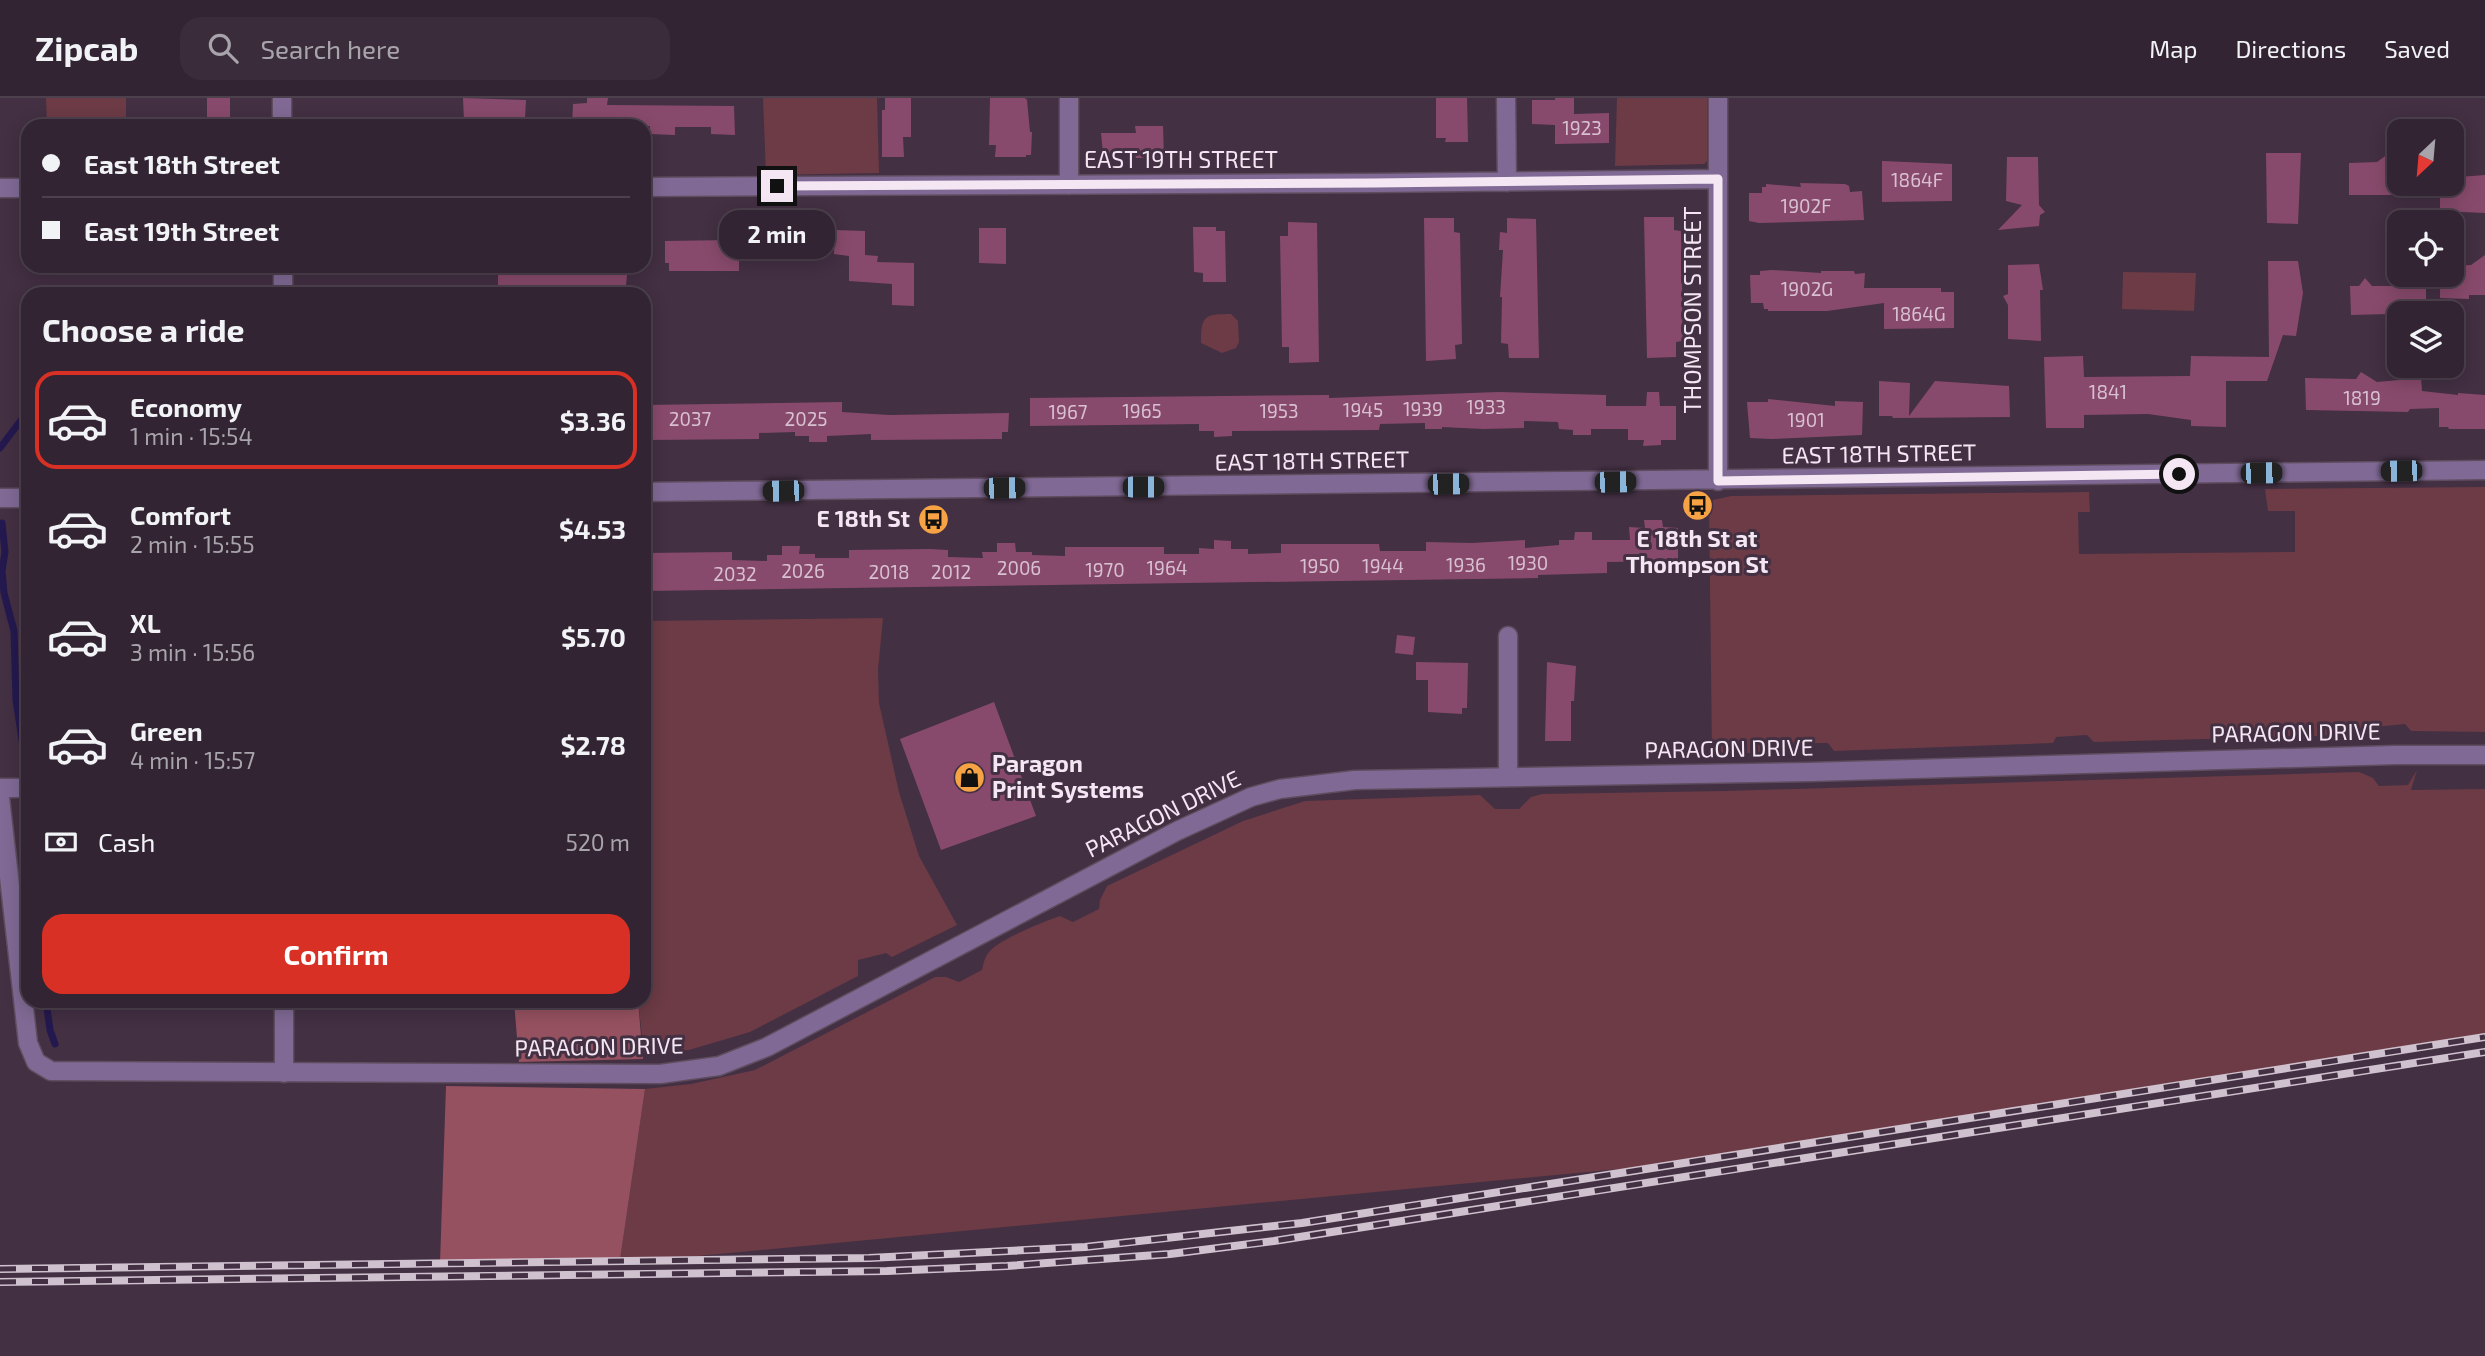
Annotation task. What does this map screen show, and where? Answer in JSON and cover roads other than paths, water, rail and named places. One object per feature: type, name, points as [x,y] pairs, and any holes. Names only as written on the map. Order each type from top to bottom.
[{"type":"street","points":[[282,98],[282,119]]},
{"type":"street","points":[[1069,98],[1069,185]]},
{"type":"street","points":[[1506,98],[1507,182]]},
{"type":"street","name":"THOMPSON STREET","points":[[1718,98],[1718,481]]},
{"type":"street","name":"EAST 19TH STREET","points":[[651,187],[1718,179]]},
{"type":"street","points":[[0,188],[21,188]]},
{"type":"street","name":"EAST 18TH STREET","points":[[651,492],[2485,470]]},
{"type":"street","points":[[0,498],[21,498]]},
{"type":"street","points":[[1508,636],[1508,777]]},
{"type":"street","name":"PARAGON DRIVE","points":[[24,1008],[28,1043],[36,1062],[44,1068],[58,1072],[660,1074],[719,1066],[767,1048],[1177,831],[1251,797],[1308,785],[1355,780],[1824,772],[2395,755],[2485,755]]},
{"type":"street","points":[[0,788],[21,788]]},
{"type":"street","name":"PARAGON DRIVE","points":[[0,798],[21,982]]},
{"type":"street","points":[[284,1008],[284,1073]]},
{"type":"waterway","points":[[0,448],[21,420]]},
{"type":"waterway","points":[[2,523],[5,552],[2,571],[4,593],[14,631],[16,700],[21,733]]},
{"type":"waterway","points":[[47,1008],[55,1044]]},
{"type":"railway","points":[[0,1269],[869,1258],[1085,1247],[1302,1223],[2485,1037]]},
{"type":"railway","points":[[0,1282],[887,1271],[1007,1266],[1170,1254],[1274,1241],[2485,1052]]},
{"type":"place","name":"E 18th St at Thompson St","points":[[1697,505]]},
{"type":"place","name":"E 18th St","points":[[933,519]]},
{"type":"place","name":"Paragon Print Systems","points":[[969,777]]}]
